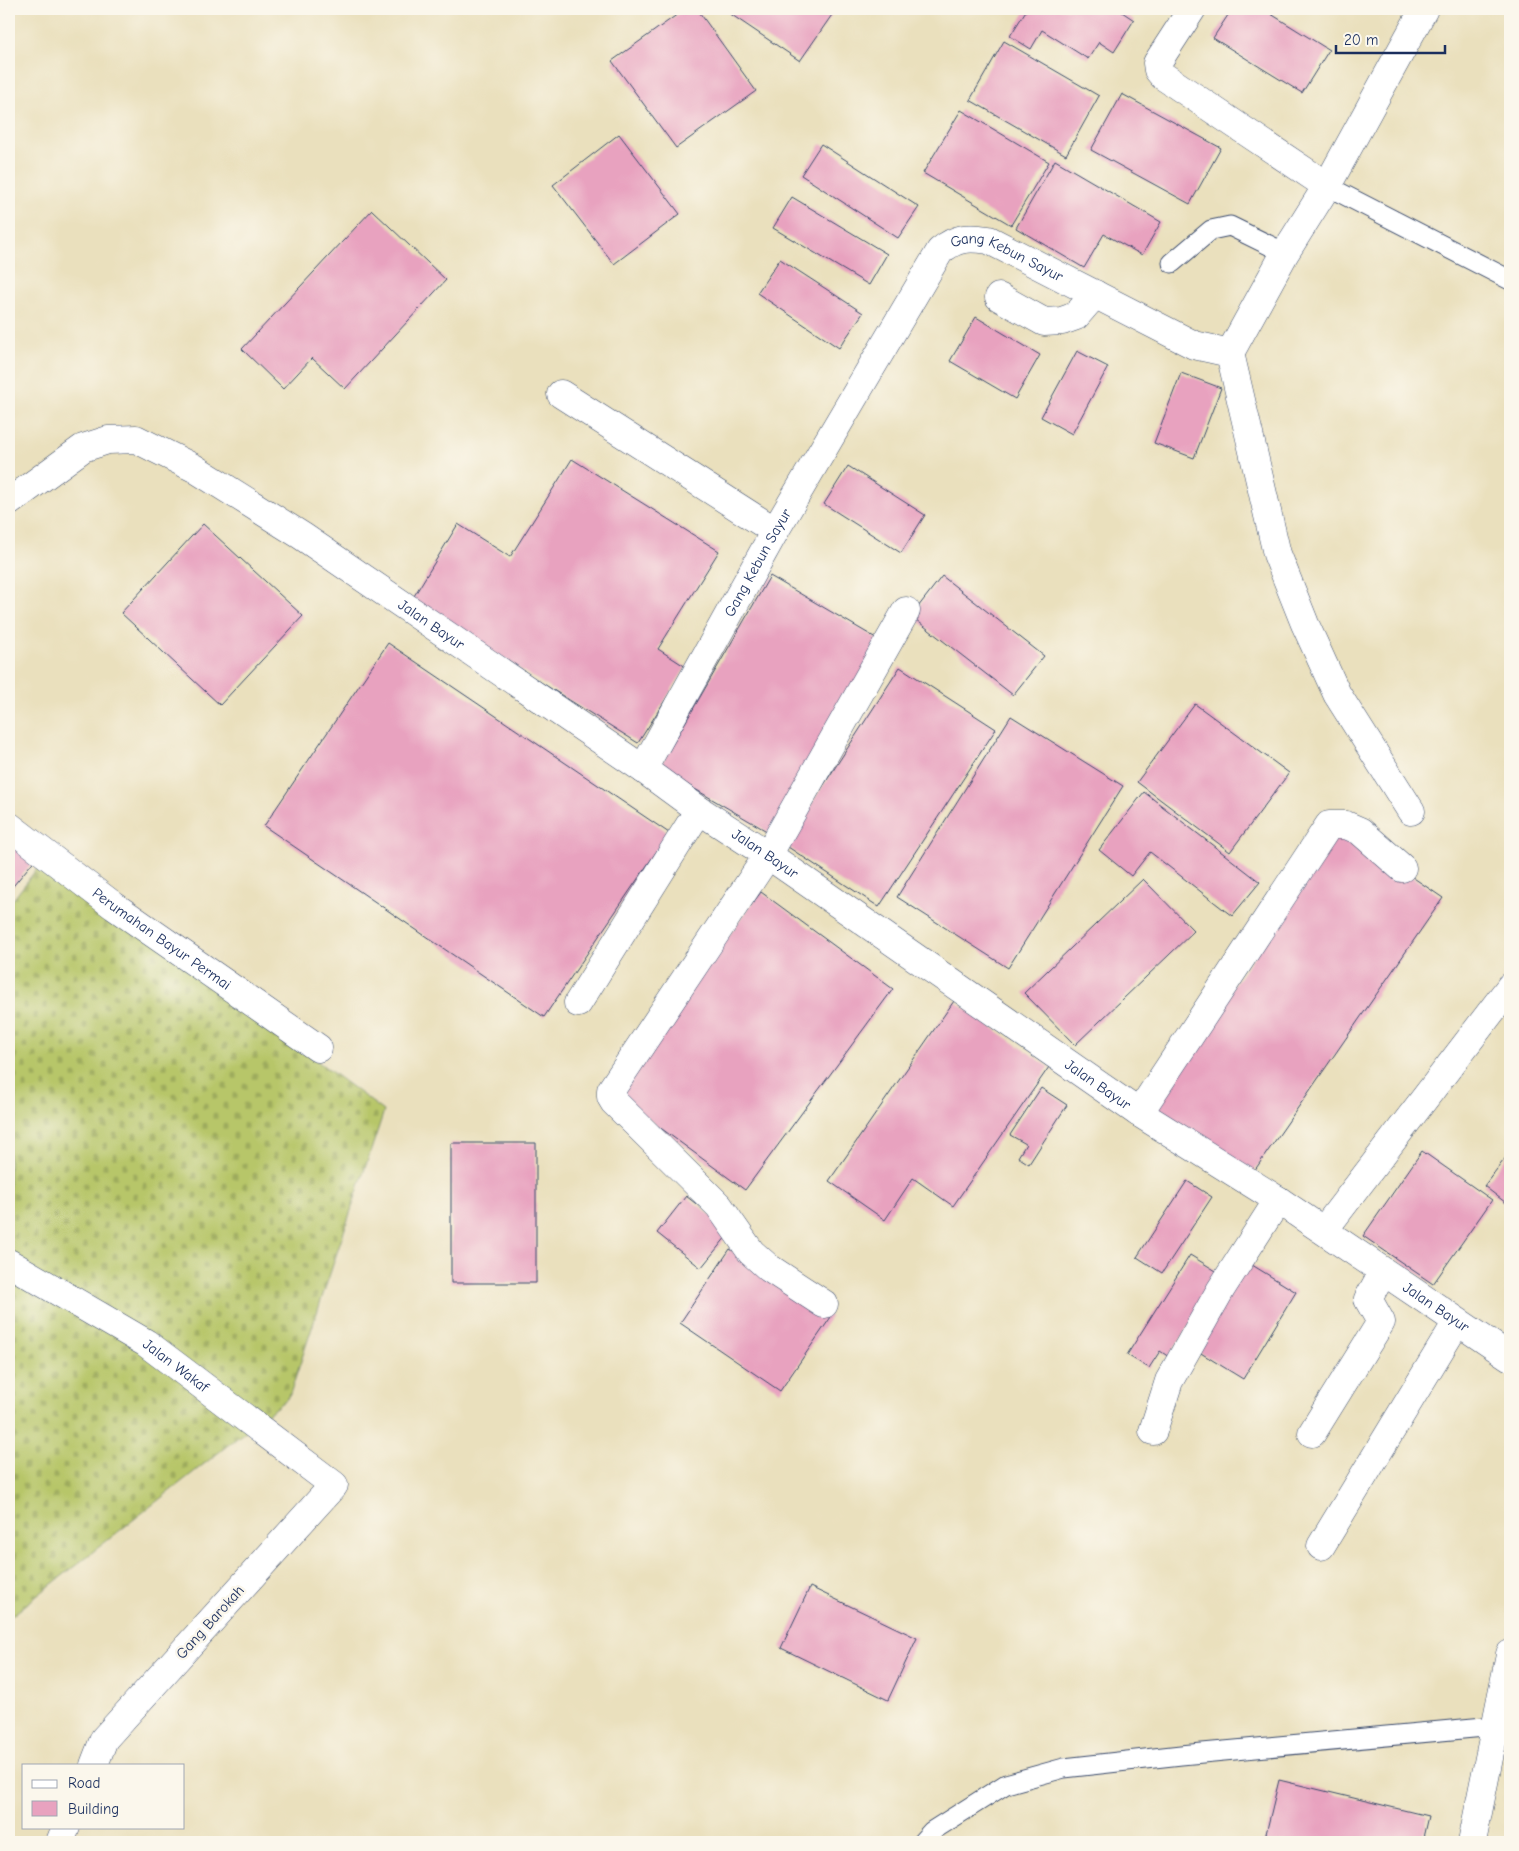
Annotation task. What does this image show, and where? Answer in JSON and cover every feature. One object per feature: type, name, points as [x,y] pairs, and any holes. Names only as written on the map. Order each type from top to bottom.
[{"type":"street","points":[[1192,9],[1157,62],[1158,70],[1163,76],[1327,186]]},
{"type":"street","points":[[1411,811],[1337,694],[1280,563],[1230,353],[1285,253],[1327,186],[1424,9]]},
{"type":"street","name":"Gang Kebun Sayur","points":[[643,769],[775,531],[940,251],[951,242],[963,238],[989,240],[1194,345],[1230,353]]},
{"type":"street","points":[[999,298],[1044,322],[1062,321],[1076,316],[1095,294]]},
{"type":"street","points":[[561,394],[775,531]]},
{"type":"street","name":"Jalan Bayur","points":[[9,502],[83,448],[108,440],[136,439],[194,468],[302,536],[643,769],[699,810],[768,854],[1138,1113],[1324,1230],[1510,1357]]},
{"type":"street","points":[[824,1304],[769,1268],[751,1252],[719,1206],[614,1102],[611,1097],[611,1090],[768,854],[906,612]]},
{"type":"street","points":[[578,1003],[699,810]]},
{"type":"street","points":[[1138,1113],[1330,825],[1346,825],[1360,831],[1402,868]]},
{"type":"street","name":"Perumahan Bayur Permai","points":[[9,826],[114,906],[318,1048]]},
{"type":"street","points":[[1324,1230],[1510,987]]},
{"type":"street","points":[[1153,1431],[1169,1381],[1221,1289],[1278,1200]]},
{"type":"street","name":"Jalan Wakaf","points":[[9,1263],[146,1343],[334,1485]]},
{"type":"street","points":[[1312,1432],[1381,1322],[1368,1299],[1383,1272]]},
{"type":"street","points":[[1321,1546],[1457,1322]]},
{"type":"street","name":"Gang Barokah","points":[[94,1764],[104,1739],[334,1485]]},
{"type":"street","points":[[1472,1842],[1510,1654]]},
{"type":"street","points":[[60,1842],[66,1828]]},
{"type":"lane","points":[[1327,186],[1510,280]]},
{"type":"lane","points":[[1172,264],[1211,230],[1230,226],[1285,253]]},
{"type":"lane","points":[[922,1842],[932,1831],[1006,1784],[1064,1768],[1191,1754],[1494,1726]]},
{"type":"green space","points":[[45,858],[384,1111],[289,1397],[9,1618],[9,905]]},
{"type":"building","points":[[685,9],[697,9],[756,91],[676,148],[612,61]]},
{"type":"building","points":[[723,9],[836,9],[800,61]]},
{"type":"building","points":[[1027,9],[1124,9],[1122,12],[1134,20],[1114,52],[1099,42],[1088,59],[1042,30],[1031,49],[1010,36]]},
{"type":"building","points":[[1232,9],[1263,9],[1329,50],[1302,93],[1213,38]]},
{"type":"building","points":[[1004,41],[1099,96],[1066,155],[970,100]]},
{"type":"building","points":[[1122,94],[1221,148],[1190,204],[1091,150]]},
{"type":"building","points":[[961,110],[1049,162],[1011,225],[923,173]]},
{"type":"building","points":[[619,134],[680,214],[614,264],[553,185]]},
{"type":"building","points":[[821,144],[919,207],[898,238],[801,175]]},
{"type":"building","points":[[1055,160],[1161,222],[1142,255],[1104,234],[1084,268],[1016,228]]},
{"type":"building","points":[[792,197],[887,254],[869,285],[773,228]]},
{"type":"building","points":[[372,210],[446,280],[345,389],[312,358],[283,389],[242,349]]},
{"type":"building","points":[[780,259],[863,313],[839,348],[757,293]]},
{"type":"building","points":[[976,317],[1040,355],[1015,399],[950,361]]},
{"type":"building","points":[[1077,351],[1108,367],[1072,434],[1041,417]]},
{"type":"building","points":[[1181,373],[1221,388],[1194,458],[1154,443]]},
{"type":"building","points":[[572,459],[719,551],[658,649],[686,667],[638,743],[411,601],[458,524],[510,557]]},
{"type":"building","points":[[848,466],[925,515],[901,553],[824,504]]},
{"type":"building","points":[[203,524],[303,616],[220,705],[121,613]]},
{"type":"building","points":[[770,576],[881,641],[770,833],[659,768]]},
{"type":"building","points":[[942,576],[1044,656],[1013,695],[911,616]]},
{"type":"building","points":[[388,643],[669,833],[544,1017],[264,826]]},
{"type":"building","points":[[900,667],[996,729],[879,907],[785,845]]},
{"type":"building","points":[[1195,704],[1289,773],[1230,852],[1137,782]]},
{"type":"building","points":[[1011,716],[1123,786],[1008,968],[897,897]]},
{"type":"building","points":[[1144,792],[1260,882],[1232,916],[1150,852],[1131,876],[1099,850]]},
{"type":"building","points":[[1342,829],[1443,898],[1250,1177],[1149,1108]]},
{"type":"building","points":[[9,833],[37,857],[9,891]]},
{"type":"building","points":[[1143,879],[1194,931],[1075,1045],[1024,993]]},
{"type":"building","points":[[761,892],[893,989],[745,1190],[613,1093]]},
{"type":"building","points":[[954,1001],[1049,1067],[953,1206],[913,1178],[885,1220],[829,1181]]},
{"type":"building","points":[[1041,1088],[1067,1105],[1029,1164],[1018,1157],[1026,1144],[1010,1135]]},
{"type":"building","points":[[451,1143],[536,1143],[536,1283],[451,1283]]},
{"type":"building","points":[[1422,1151],[1492,1200],[1433,1284],[1363,1236]]},
{"type":"building","points":[[1510,1152],[1510,1206],[1484,1186]]},
{"type":"building","points":[[1187,1181],[1212,1197],[1162,1273],[1137,1257]]},
{"type":"building","points":[[686,1196],[731,1231],[701,1268],[657,1233]]},
{"type":"building","points":[[730,1249],[831,1317],[780,1391],[680,1323]]},
{"type":"building","points":[[1190,1255],[1221,1274],[1169,1357],[1160,1351],[1149,1368],[1127,1355]]},
{"type":"building","points":[[1244,1260],[1296,1292],[1243,1379],[1191,1347]]},
{"type":"building","points":[[810,1587],[917,1638],[888,1700],[781,1648]]},
{"type":"building","points":[[1279,1780],[1428,1816],[1422,1842],[1264,1842]]}]
